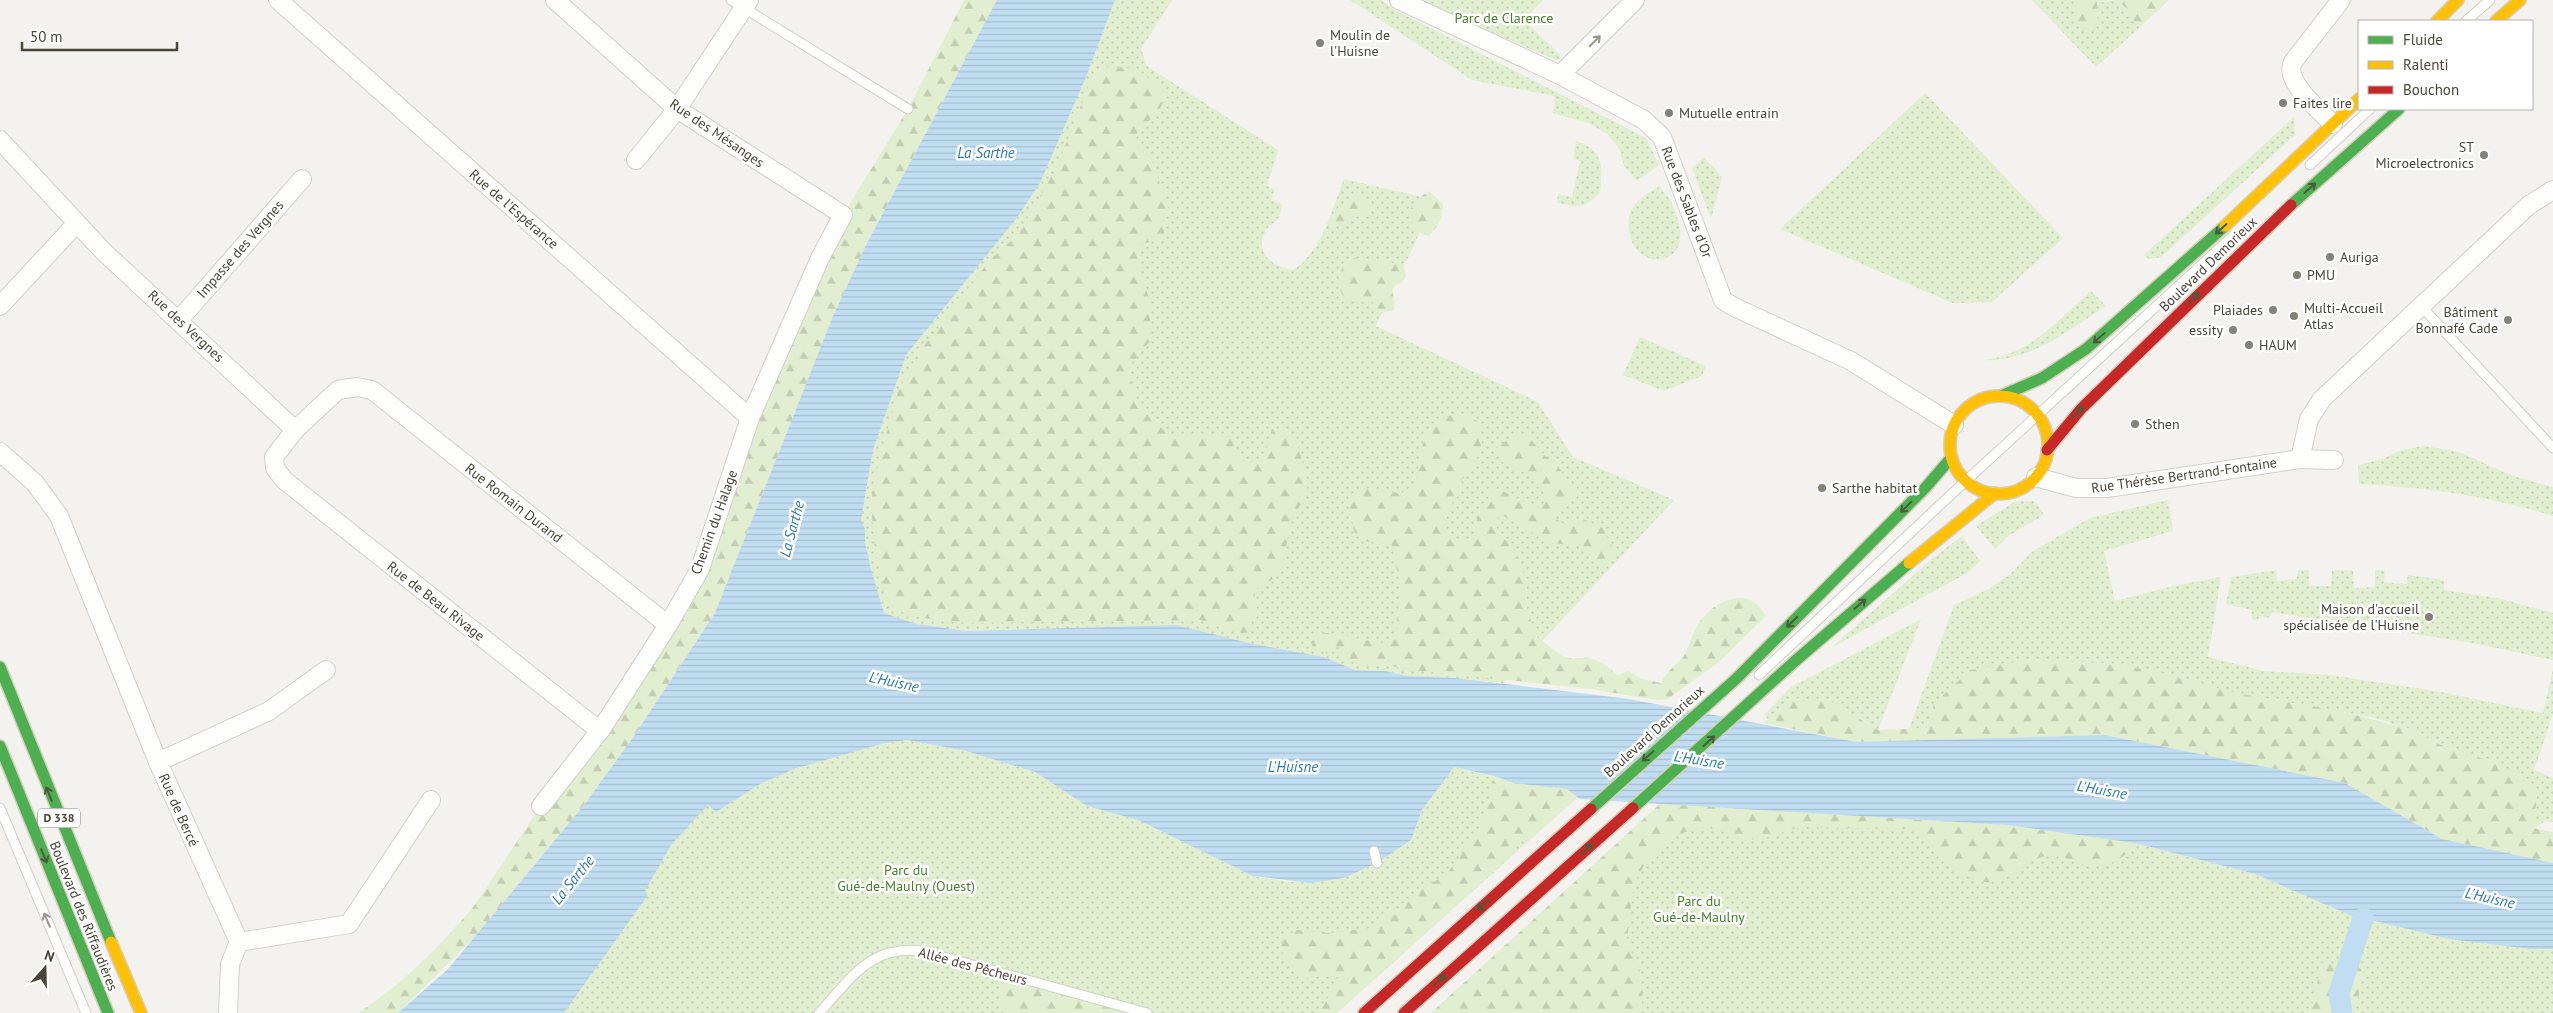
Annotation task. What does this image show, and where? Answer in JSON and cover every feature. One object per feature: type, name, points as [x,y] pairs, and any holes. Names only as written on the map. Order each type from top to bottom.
[{"type":"main road","points":[[2438,20],[2458,0]]},
{"type":"main road","points":[[2497,20],[2520,0]]},
{"type":"main road","name":"Boulevard Demorieux","points":[[1954,425],[1969,406],[1984,398],[2001,396],[2042,378],[2086,349],[2151,293],[2358,100]]},
{"type":"main road","name":"Boulevard Demorieux","points":[[2047,450],[2081,409],[2259,235],[2397,110]]},
{"type":"main road","points":[[2001,396],[2025,404],[2038,415]]},
{"type":"main road","name":"Boulevard Demorieux","points":[[2036,477],[2041,469],[2047,450],[2046,432],[2038,415]]},
{"type":"main road","points":[[1954,425],[1950,436],[1951,458],[1954,467],[1965,481],[1979,490],[1995,494],[2013,492],[2036,477]]},
{"type":"main road","name":"Boulevard Demorieux","points":[[1364,1013],[1737,678],[1926,487],[1951,458]]},
{"type":"main road","points":[[1404,1013],[1772,684],[1794,662],[1941,535],[1995,494]]},
{"type":"main road","name":"Boulevard des Riffaudières","points":[[0,667],[39,768],[141,1013]]},
{"type":"main road","name":"Boulevard des Riffaudières","points":[[0,746],[108,1013]]},
{"type":"street","name":"Rue de l'Espérance","points":[[278,0],[750,418]]},
{"type":"street","name":"Rue des Mésanges","points":[[555,0],[677,109],[843,215]]},
{"type":"street","name":"Rue des Sables d'Or","points":[[1399,0],[1560,75],[1644,120],[1662,138],[1723,300],[1732,306],[1851,360],[1954,425]]},
{"type":"street","points":[[1560,75],[1636,0]]},
{"type":"street","points":[[2333,124],[2293,82],[2290,71],[2293,62],[2341,0]]},
{"type":"street","points":[[636,160],[677,109],[741,3]]},
{"type":"street","name":"Rue des Vergnes","points":[[0,140],[76,224],[295,430]]},
{"type":"street","name":"Impasse des Vergnes","points":[[179,320],[302,179]]},
{"type":"street","points":[[2300,459],[2308,419],[2322,398],[2529,205],[2553,190]]},
{"type":"street","name":"Chemin du Halage","points":[[541,806],[600,731],[668,625],[700,569],[750,418],[821,256],[843,215]]},
{"type":"street","points":[[0,306],[76,224]]},
{"type":"street","name":"Rue Romain Durand","points":[[295,430],[338,390],[357,387],[372,390],[668,625]]},
{"type":"street","name":"Rue de Beau Rivage","points":[[295,430],[274,457],[275,468],[284,480],[600,731]]},
{"type":"street","name":"Rue de Bercé","points":[[0,452],[34,483],[59,516],[158,762],[239,942]]},
{"type":"street","name":"Rue Thérèse Bertrand-Fontaine","points":[[2036,477],[2076,488],[2107,488],[2300,459],[2334,460]]},
{"type":"street","points":[[158,762],[269,712],[326,670]]},
{"type":"street","points":[[228,1013],[230,964],[239,942],[349,924],[431,800]]},
{"type":"lane","points":[[2467,20],[2490,0]]},
{"type":"lane","points":[[741,3],[908,109]]},
{"type":"lane","points":[[2300,175],[2369,110]]},
{"type":"lane","points":[[1754,681],[1965,481],[2243,227]]},
{"type":"lane","points":[[2421,306],[2553,448]]},
{"type":"lane","points":[[0,808],[86,1013]]},
{"type":"lane","points":[[1374,852],[1377,862]]},
{"type":"lane","name":"Allée des Pêcheurs","points":[[820,1013],[866,964],[890,951],[904,949],[922,951],[1147,1013]]},
{"type":"green space","points":[[964,0],[997,0],[867,243],[833,316],[715,613],[632,739],[584,805],[474,938],[398,1013],[358,1013],[406,977],[448,936],[474,906],[700,569],[750,418],[843,215],[908,109]]},
{"type":"green space","points":[[1115,0],[1172,0],[1141,49],[1147,66],[1278,150],[1267,186],[1275,189],[1271,200],[1283,205],[1277,220],[1266,230],[1262,240],[1264,253],[1268,258],[1279,266],[1293,270],[1303,262],[1312,252],[1325,229],[1344,179],[1435,200],[1376,326],[1538,402],[1573,457],[1674,500],[1503,683],[1408,676],[1385,671],[1355,670],[1324,657],[1253,644],[1176,625],[967,631],[917,624],[884,613],[871,569],[865,542],[865,529],[861,520],[873,450],[906,355],[1016,219],[1040,183],[1086,77]]},
{"type":"green space","points":[[1350,0],[1381,0],[1395,10],[1646,138],[1659,165],[1637,181],[1624,166],[1619,148],[1607,134],[1588,123],[1553,113],[1555,96],[1472,80]]},
{"type":"green space","name":"Parc de Clarence","points":[[1414,0],[1543,0],[1524,20],[1560,55],[1560,59],[1556,60]]},
{"type":"green space","points":[[2032,0],[2075,0],[2075,20],[2098,16],[2097,3],[2116,0],[2129,10],[2135,23],[2140,27],[2096,67]]},
{"type":"green space","points":[[2075,0],[2109,0],[2097,3],[2098,16],[2094,30],[2086,34],[2075,20]]},
{"type":"green space","points":[[2116,0],[2169,0],[2140,27],[2135,23],[2129,10]]},
{"type":"green space","points":[[1107,67],[1135,68],[1167,92],[1158,114],[1140,127],[1134,143],[1152,160],[1168,208],[1163,239],[1141,244],[1141,274],[1150,301],[1150,341],[1128,368],[1134,392],[1147,414],[1172,437],[1203,435],[1233,437],[1240,461],[1263,462],[1272,429],[1282,430],[1297,443],[1308,482],[1306,499],[1291,516],[1283,567],[1273,579],[1255,590],[1254,615],[1249,633],[1235,632],[1201,620],[966,623],[924,618],[904,613],[889,605],[875,550],[871,504],[874,481],[898,391],[917,355],[990,260],[1013,239],[1027,219],[1057,167],[1092,77]]},
{"type":"green space","points":[[1925,93],[2063,238],[1992,302],[1953,303],[1780,229]]},
{"type":"green space","points":[[2294,117],[2295,135],[2161,257],[2149,259],[2144,255]]},
{"type":"green space","points":[[1576,141],[1592,149],[1597,154],[1601,168],[1600,193],[1589,202],[1580,206],[1557,203],[1558,194],[1572,197],[1580,161],[1573,159]]},
{"type":"green space","points":[[1704,157],[1722,177],[1711,219],[1692,168]]},
{"type":"green space","points":[[1660,186],[1671,201],[1676,212],[1680,227],[1680,241],[1676,251],[1668,257],[1659,260],[1649,258],[1640,253],[1633,243],[1629,221],[1632,208],[1636,203]]},
{"type":"green space","points":[[1429,191],[1443,204],[1439,222],[1429,236],[1423,234],[1415,227],[1410,217],[1410,212],[1415,201]]},
{"type":"green space","points":[[1359,196],[1372,204],[1372,210],[1369,214],[1357,215],[1344,226],[1330,227],[1328,223],[1337,209],[1349,200]]},
{"type":"green space","points":[[1354,258],[1386,261],[1404,268],[1406,276],[1402,283],[1389,287],[1394,299],[1393,311],[1377,312],[1372,301],[1356,303],[1345,299],[1338,287],[1342,268]]},
{"type":"green space","points":[[2091,291],[2106,306],[2062,335],[2031,351],[2014,357],[1998,360],[1980,360],[1997,358],[2027,345],[2041,336]]},
{"type":"green space","points":[[1640,337],[1706,366],[1702,376],[1664,391],[1623,375]]},
{"type":"green space","points":[[1465,414],[1479,422],[1481,440],[1478,456],[1470,470],[1458,484],[1460,495],[1453,502],[1449,510],[1445,530],[1451,538],[1466,539],[1476,535],[1477,518],[1494,488],[1527,504],[1541,508],[1546,501],[1539,484],[1529,475],[1501,461],[1497,448],[1515,434],[1526,434],[1545,456],[1557,464],[1575,494],[1560,507],[1555,518],[1564,524],[1581,518],[1603,528],[1616,554],[1611,560],[1600,565],[1594,562],[1580,546],[1550,543],[1500,514],[1494,526],[1510,545],[1527,581],[1527,610],[1537,637],[1562,656],[1573,659],[1588,657],[1604,664],[1618,675],[1628,671],[1642,679],[1661,683],[1668,672],[1683,657],[1694,631],[1702,619],[1719,604],[1740,598],[1750,600],[1759,606],[1766,616],[1719,662],[1668,699],[1655,700],[1591,689],[1402,669],[1387,665],[1358,664],[1341,658],[1342,649],[1333,646],[1332,655],[1313,649],[1311,642],[1321,632],[1382,643],[1396,634],[1400,584],[1392,545],[1364,541],[1354,531],[1348,496],[1362,488],[1399,493],[1414,491],[1422,449],[1430,430],[1445,417]]},
{"type":"green space","points":[[2425,446],[2459,452],[2513,476],[2553,487],[2553,516],[2505,503],[2457,494],[2408,487],[2359,484],[2358,465],[2383,459],[2401,450]]},
{"type":"green space","points":[[2168,500],[2173,531],[2104,551],[2115,601],[2173,586],[2221,577],[2208,657],[2264,671],[2329,675],[2436,691],[2543,713],[2553,669],[2553,713],[2534,770],[2553,778],[2553,822],[2545,821],[2533,829],[2493,762],[2441,745],[2410,729],[2375,718],[2230,692],[2156,671],[2101,663],[2021,661],[1934,704],[1927,728],[1909,729],[1954,605],[1989,589],[2010,574],[2033,551],[2090,518]]},
{"type":"green space","points":[[2035,501],[2044,515],[2008,536],[1995,549],[1976,526],[2013,503]]},
{"type":"green space","points":[[1962,536],[1980,561],[1967,573],[1831,648],[1934,557]]},
{"type":"green space","points":[[2276,570],[2277,581],[2297,579],[2298,570],[2309,570],[2309,586],[2331,586],[2332,570],[2353,570],[2354,588],[2375,587],[2375,570],[2385,570],[2384,582],[2406,584],[2408,575],[2444,580],[2444,590],[2497,598],[2553,613],[2553,660],[2473,643],[2272,612],[2270,618],[2259,616],[2258,621],[2251,619],[2252,610],[2226,604],[2231,577]]},
{"type":"green space","points":[[1921,619],[1878,730],[1858,717],[1792,701],[1768,719],[1764,715],[1791,687]]},
{"type":"green space","points":[[2021,661],[2101,663],[2156,671],[2230,692],[2340,711],[2410,729],[2441,745],[2493,762],[2515,772],[2531,784],[2537,796],[2533,828],[2553,832],[2553,863],[2442,839],[2345,783],[2105,735],[1856,742],[1763,723],[1792,701],[1829,700],[1878,730],[1927,728],[1934,704],[1970,670]]},
{"type":"green space","name":"Parc du Gué-de-Maulny (Ouest)","points":[[907,740],[966,751],[1035,772],[1087,806],[1138,820],[1253,876],[1289,882],[1344,878],[1377,863],[1411,840],[1422,810],[1454,767],[1578,797],[1337,1013],[564,1013],[648,895],[644,891],[671,845],[708,805],[740,795],[770,779],[822,759],[885,743]]},
{"type":"green space","points":[[1494,776],[1514,783],[1567,789],[1578,797],[1529,840],[1520,842],[1512,855],[1337,1013],[1317,1013],[1337,984],[1338,978],[1332,974],[1325,974],[1309,979],[1299,973],[1281,951],[1283,939],[1297,930],[1330,933],[1371,928],[1384,913],[1397,909],[1423,888],[1446,875],[1478,831],[1488,804]]},
{"type":"green space","name":"Parc du Gué-de-Maulny","points":[[1661,803],[2135,843],[2255,874],[2350,915],[2449,939],[2530,949],[2553,949],[2553,1013],[1431,1013]]},
{"type":"green space","points":[[1661,803],[2007,825],[2135,843],[2126,854],[2105,865],[2082,865],[2060,856],[2050,855],[2035,860],[2010,876],[1992,882],[1981,881],[1958,872],[1940,857],[1918,831],[1906,829],[1801,827],[1763,838],[1744,840],[1714,829],[1689,831],[1678,835],[1658,849],[1643,868],[1635,886],[1627,939],[1641,977],[1640,1013],[1431,1013]]},
{"type":"green space","points":[[2322,962],[2364,969],[2355,1013],[2310,1013]]},
{"type":"green space","points":[[1009,975],[1132,1013],[1004,1013],[1000,1003],[1002,978]]},
{"type":"water","name":"L'Huisne","points":[[997,0],[1115,0],[1086,77],[1040,183],[1016,219],[906,355],[873,450],[861,520],[865,529],[865,542],[871,569],[884,613],[917,624],[967,631],[1176,625],[1253,644],[1324,657],[1355,670],[1385,671],[1408,676],[1455,678],[1629,699],[1856,742],[2105,735],[2345,783],[2442,839],[2553,863],[2553,949],[2530,949],[2449,939],[2350,915],[2255,874],[2135,843],[2007,825],[1580,799],[1567,789],[1514,783],[1494,776],[1454,767],[1422,810],[1411,840],[1377,863],[1344,878],[1310,883],[1253,876],[1138,820],[1087,806],[1035,772],[966,751],[907,740],[885,743],[797,768],[762,783],[716,812],[708,805],[671,845],[645,891],[648,895],[564,1013],[398,1013],[448,969],[584,805],[632,739],[715,613],[833,316],[867,243]]},
{"type":"waterway","points":[[2342,1013],[2339,993],[2363,918]]},
{"type":"traffic: fast","points":[[2291,205],[2398,110]]},
{"type":"traffic: fast","points":[[2001,396],[2042,378],[2086,349],[2225,226]]},
{"type":"traffic: fast","points":[[1591,809],[1737,678],[1926,487],[1951,458]]},
{"type":"traffic: fast","points":[[1633,808],[1794,662],[1909,563]]},
{"type":"traffic: fast","points":[[0,667],[111,942]]},
{"type":"traffic: fast","points":[[0,746],[108,1013]]},
{"type":"traffic: slow","points":[[2438,20],[2458,0]]},
{"type":"traffic: slow","points":[[2497,20],[2520,0]]},
{"type":"traffic: slow","points":[[2225,226],[2358,100]]},
{"type":"traffic: slow","points":[[1999,396],[2018,400],[2034,410],[2044,426],[2048,445],[2044,464],[2034,480],[2018,490],[1999,494],[1980,490],[1964,480],[1954,464],[1950,445],[1954,426],[1964,410],[1980,400],[1999,396]]},
{"type":"traffic: slow","points":[[1909,563],[1995,493]]},
{"type":"traffic: slow","points":[[111,942],[141,1013]]},
{"type":"traffic: jam","points":[[2047,450],[2081,409],[2291,205]]},
{"type":"traffic: jam","points":[[1404,1013],[1633,808]]},
{"type":"traffic: jam","points":[[1364,1013],[1591,809]]},
{"type":"place","name":"Moulin de l'Huisne","points":[[1320,43]]},
{"type":"place","name":"Faites lire","points":[[2283,103]]},
{"type":"place","name":"Mutuelle entrain","points":[[1669,113]]},
{"type":"place","name":"ST Microelectronics","points":[[2484,155]]},
{"type":"place","name":"Auriga","points":[[2330,257]]},
{"type":"place","name":"PMU","points":[[2297,275]]},
{"type":"place","name":"Plaiades","points":[[2273,310]]},
{"type":"place","name":"Multi-Accueil Atlas","points":[[2294,316]]},
{"type":"place","name":"Bâtiment Bonnafé Cade","points":[[2508,320]]},
{"type":"place","name":"essity","points":[[2233,330]]},
{"type":"place","name":"HAUM","points":[[2249,345]]},
{"type":"place","name":"Sthen","points":[[2135,424]]},
{"type":"place","name":"Sarthe habitat","points":[[1822,488]]},
{"type":"place","name":"Maison d'accueil spécialisée de l'Huisne","points":[[2429,617]]},
{"type":"water label","name":"La Sarthe","points":[[986,153]]},
{"type":"water label","name":"La Sarthe","points":[[792,529]]},
{"type":"water label","name":"La Sarthe","points":[[573,880]]}]
